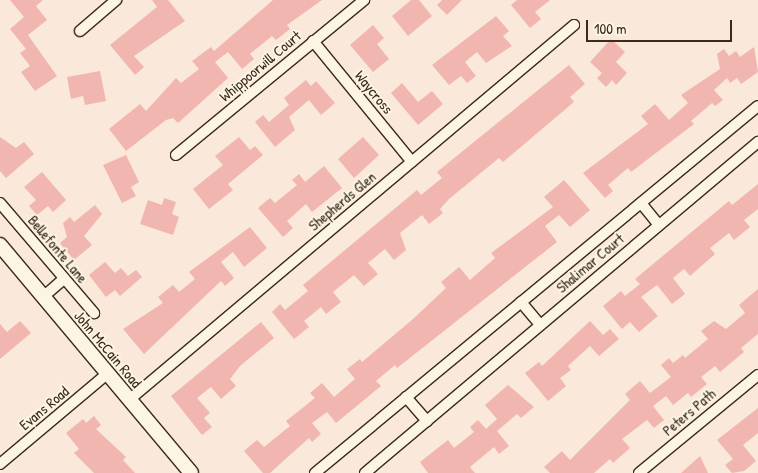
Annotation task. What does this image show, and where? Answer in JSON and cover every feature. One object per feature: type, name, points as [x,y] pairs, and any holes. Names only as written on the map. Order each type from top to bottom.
[{"type":"main road","name":"John McCain Road","points":[[0,245],[191,473]]},
{"type":"street","points":[[80,30],[116,0]]},
{"type":"street","name":"Whippoorwill Court","points":[[176,155],[364,0]]},
{"type":"street","name":"Shepherds Glen","points":[[129,400],[574,25]]},
{"type":"street","name":"Waycross","points":[[313,42],[412,162]]},
{"type":"street","name":"Shalimar Court","points":[[315,473],[758,106]]},
{"type":"street","name":"Shalimar Court","points":[[365,473],[758,142]]},
{"type":"street","name":"Bellefonte Lane","points":[[0,203],[94,313]]},
{"type":"street","points":[[641,203],[660,225]]},
{"type":"street","points":[[43,297],[64,279]]},
{"type":"street","points":[[521,302],[540,325]]},
{"type":"street","name":"Evans Road","points":[[0,464],[107,374]]},
{"type":"street","name":"Peters Path","points":[[639,473],[758,375]]},
{"type":"street","points":[[406,397],[427,421]]},
{"type":"building","points":[[10,0],[43,0],[36,6],[47,20],[28,35],[57,76],[35,91],[21,72],[30,66],[20,53],[26,49],[10,29],[24,17]]},
{"type":"building","points":[[152,0],[168,0],[185,21],[134,56],[144,67],[135,75],[110,45],[157,7]]},
{"type":"building","points":[[273,0],[322,0],[287,25],[290,29],[276,40],[272,36],[250,54],[254,59],[242,69],[228,52],[215,62],[228,78],[178,123],[173,118],[166,120],[126,151],[109,129],[140,104],[146,111],[176,78],[181,83],[199,69],[192,61],[211,47],[214,51]]},
{"type":"building","points":[[411,0],[419,0],[432,16],[408,36],[392,16]]},
{"type":"building","points":[[442,0],[462,0],[447,15],[437,5]]},
{"type":"building","points":[[517,0],[550,0],[535,12],[541,19],[530,28],[511,5]]},
{"type":"building","points":[[496,16],[509,31],[503,36],[512,46],[486,63],[477,52],[465,62],[476,76],[467,83],[461,76],[449,85],[432,65]]},
{"type":"building","points":[[373,25],[384,38],[377,44],[389,59],[373,72],[350,45]]},
{"type":"building","points":[[611,39],[625,52],[616,62],[627,73],[616,85],[612,80],[606,87],[597,78],[602,73],[590,62]]},
{"type":"building","points":[[754,47],[758,72],[741,84],[737,78],[730,83],[727,78],[714,90],[723,100],[715,106],[712,103],[691,121],[694,124],[631,172],[628,168],[608,185],[613,191],[605,198],[583,173],[648,124],[641,116],[655,104],[669,120],[688,103],[681,95],[720,69],[717,54],[724,49],[729,56],[736,51],[740,57]]},
{"type":"building","points":[[569,65],[585,84],[570,97],[574,102],[503,162],[499,158],[449,199],[440,209],[443,213],[429,224],[422,215],[400,233],[406,250],[394,260],[385,249],[368,263],[378,274],[364,286],[354,275],[333,292],[341,302],[326,314],[321,307],[304,321],[309,327],[294,339],[272,312],[280,304],[285,310],[308,291],[303,285],[417,190],[421,195],[442,178],[437,172]]},
{"type":"building","points":[[100,71],[106,101],[85,105],[83,96],[71,99],[67,77]]},
{"type":"building","points":[[306,80],[311,86],[316,81],[335,103],[321,115],[309,100],[289,117],[295,130],[275,147],[255,122],[263,115],[269,122],[289,105],[284,98]]},
{"type":"building","points":[[402,83],[418,102],[432,91],[443,104],[418,125],[391,93]]},
{"type":"building","points":[[0,137],[16,148],[24,142],[34,154],[6,178],[0,171]]},
{"type":"building","points":[[239,137],[250,150],[255,146],[263,155],[228,184],[233,190],[209,209],[193,189],[223,165],[215,156]]},
{"type":"building","points":[[363,137],[379,155],[354,178],[338,159]]},
{"type":"building","points":[[126,155],[139,182],[131,187],[136,196],[122,203],[103,165]]},
{"type":"building","points":[[324,166],[342,188],[312,212],[306,204],[287,221],[293,228],[283,237],[258,208],[270,198],[275,203],[297,185],[292,180],[299,174],[305,182]]},
{"type":"building","points":[[42,172],[66,200],[53,212],[48,206],[37,215],[29,206],[36,200],[24,187]]},
{"type":"building","points":[[564,180],[590,210],[570,227],[559,215],[545,226],[557,242],[397,368],[395,365],[376,381],[381,386],[336,423],[327,412],[312,423],[321,434],[312,442],[309,438],[270,473],[263,473],[244,451],[257,440],[264,447],[290,426],[286,421],[315,398],[310,393],[322,383],[334,397],[355,379],[347,369],[360,359],[362,362],[413,319],[446,288],[441,282],[459,267],[470,280],[495,258],[491,253],[553,207],[544,197]]},
{"type":"building","points":[[758,184],[758,209],[744,220],[750,227],[734,240],[729,233],[710,248],[715,254],[690,276],[684,269],[673,278],[685,294],[672,304],[657,285],[641,297],[658,316],[639,332],[630,322],[622,329],[603,306],[621,291],[625,296],[640,284],[635,279],[729,201],[732,205]]},
{"type":"building","points":[[164,198],[176,202],[172,214],[179,217],[173,235],[140,224],[148,200],[162,205]]},
{"type":"building","points":[[95,205],[102,214],[84,236],[92,245],[74,260],[60,243],[67,237],[63,223],[70,217],[74,222]]},
{"type":"building","points":[[250,227],[267,248],[244,267],[233,252],[221,262],[234,278],[225,286],[221,281],[144,354],[123,329],[163,303],[158,297],[173,285],[179,292],[195,279],[189,272]]},
{"type":"building","points":[[105,262],[115,273],[121,268],[128,276],[136,270],[142,277],[120,296],[115,290],[106,297],[89,275]]},
{"type":"building","points":[[758,289],[758,334],[741,348],[744,352],[720,372],[715,366],[701,377],[707,384],[691,397],[688,393],[673,405],[666,396],[653,406],[664,420],[654,428],[647,420],[622,439],[630,448],[613,463],[610,459],[594,473],[550,473],[544,467],[562,451],[570,460],[630,400],[625,394],[640,381],[650,393],[671,377],[661,365],[669,358],[673,363],[683,355],[685,358],[708,339],[701,331],[714,321],[726,329],[745,313],[739,305]]},
{"type":"building","points":[[20,321],[31,333],[0,359],[0,324],[7,332]]},
{"type":"building","points":[[590,321],[603,335],[610,329],[619,339],[599,356],[590,346],[568,366],[571,370],[560,378],[566,386],[548,401],[525,373],[539,362],[542,366]]},
{"type":"building","points":[[261,322],[274,338],[240,366],[230,379],[236,386],[221,399],[211,387],[197,398],[210,413],[204,418],[212,427],[202,435],[171,396]]},
{"type":"building","points":[[508,385],[534,407],[521,418],[517,414],[497,431],[509,446],[499,454],[494,447],[470,467],[475,473],[428,473],[420,462],[448,440],[454,448],[474,432],[470,427],[478,420],[486,429],[497,419],[485,405]]},
{"type":"building","points":[[758,408],[758,433],[743,445],[756,461],[744,471],[732,473],[725,465],[733,459],[717,440]]},
{"type":"building","points":[[94,416],[101,425],[96,429],[126,457],[123,460],[135,473],[94,473],[74,453],[79,449],[66,433],[83,419],[86,423]]},
{"type":"building","points":[[700,456],[708,473],[681,473]]}]
